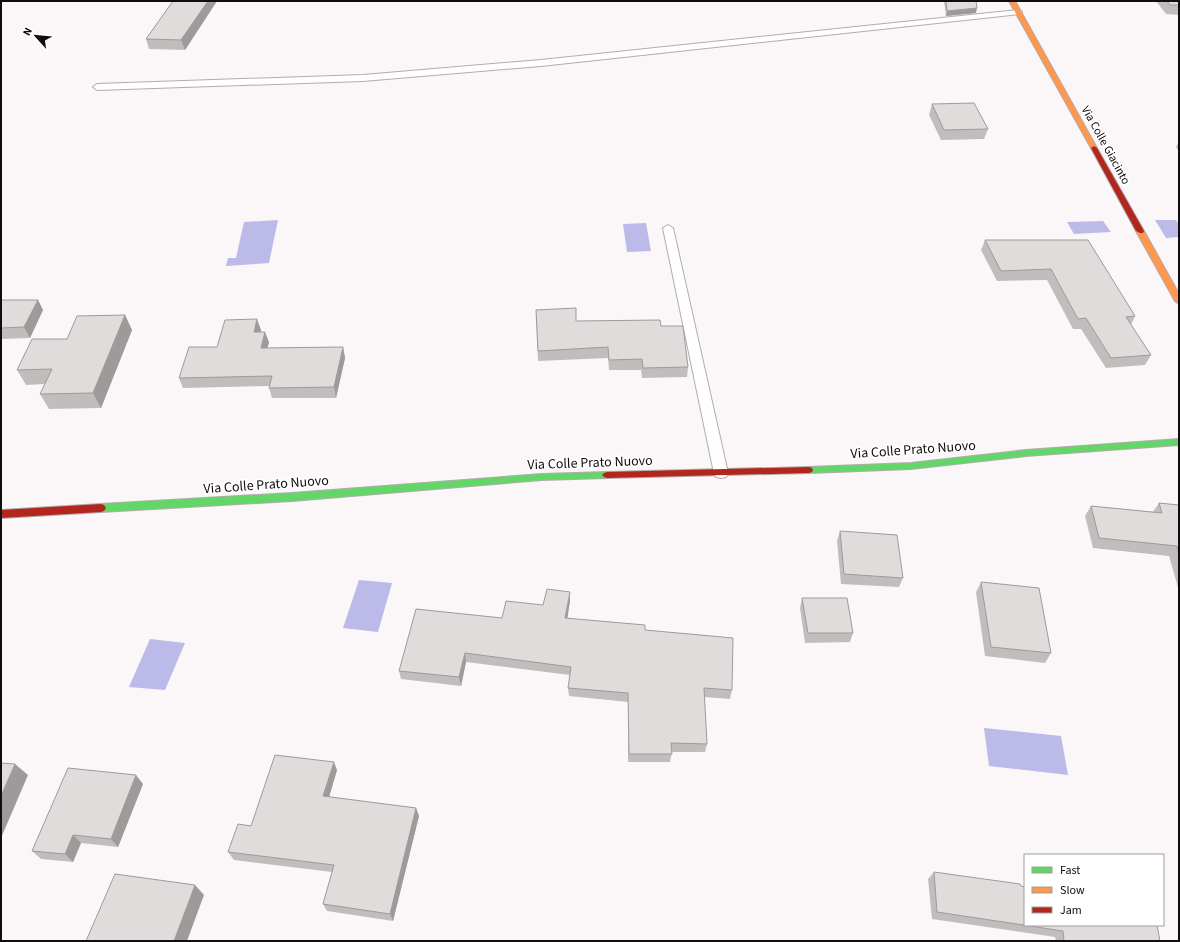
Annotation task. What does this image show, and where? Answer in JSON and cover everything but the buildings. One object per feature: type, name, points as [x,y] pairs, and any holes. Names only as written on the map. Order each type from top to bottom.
[{"type":"street","name":"Via Colle Giacinto","points":[[1012,1],[1179,301]]},
{"type":"street","name":"Via Colle Prato Nuovo","points":[[1,514],[292,496],[542,477],[721,473],[910,466],[1026,453],[1179,442]]},
{"type":"lane","points":[[98,87],[363,78],[541,63],[1018,12]]},
{"type":"lane","points":[[668,228],[721,473]]},
{"type":"water","points":[[278,220],[269,263],[226,266],[228,258],[236,258],[244,222]]},
{"type":"water","points":[[1155,220],[1176,220],[1179,224],[1179,237],[1166,238]]},
{"type":"water","points":[[1103,221],[1111,232],[1074,234],[1067,222]]},
{"type":"water","points":[[646,223],[651,251],[627,252],[623,224]]},
{"type":"water","points":[[359,580],[392,583],[378,632],[343,628]]},
{"type":"water","points":[[150,639],[185,643],[165,690],[129,687]]},
{"type":"water","points":[[984,728],[1061,736],[1068,775],[989,766]]},
{"type":"traffic: fast","points":[[809,470],[911,466],[1026,453],[1179,442]]},
{"type":"traffic: fast","points":[[101,508],[292,497],[542,477],[607,475]]},
{"type":"traffic: slow","points":[[1012,1],[1094,148]]},
{"type":"traffic: slow","points":[[1140,231],[1179,301]]},
{"type":"traffic: jam","points":[[1094,148],[1140,231]]},
{"type":"traffic: jam","points":[[607,475],[809,470]]},
{"type":"traffic: jam","points":[[1,514],[101,508]]}]
